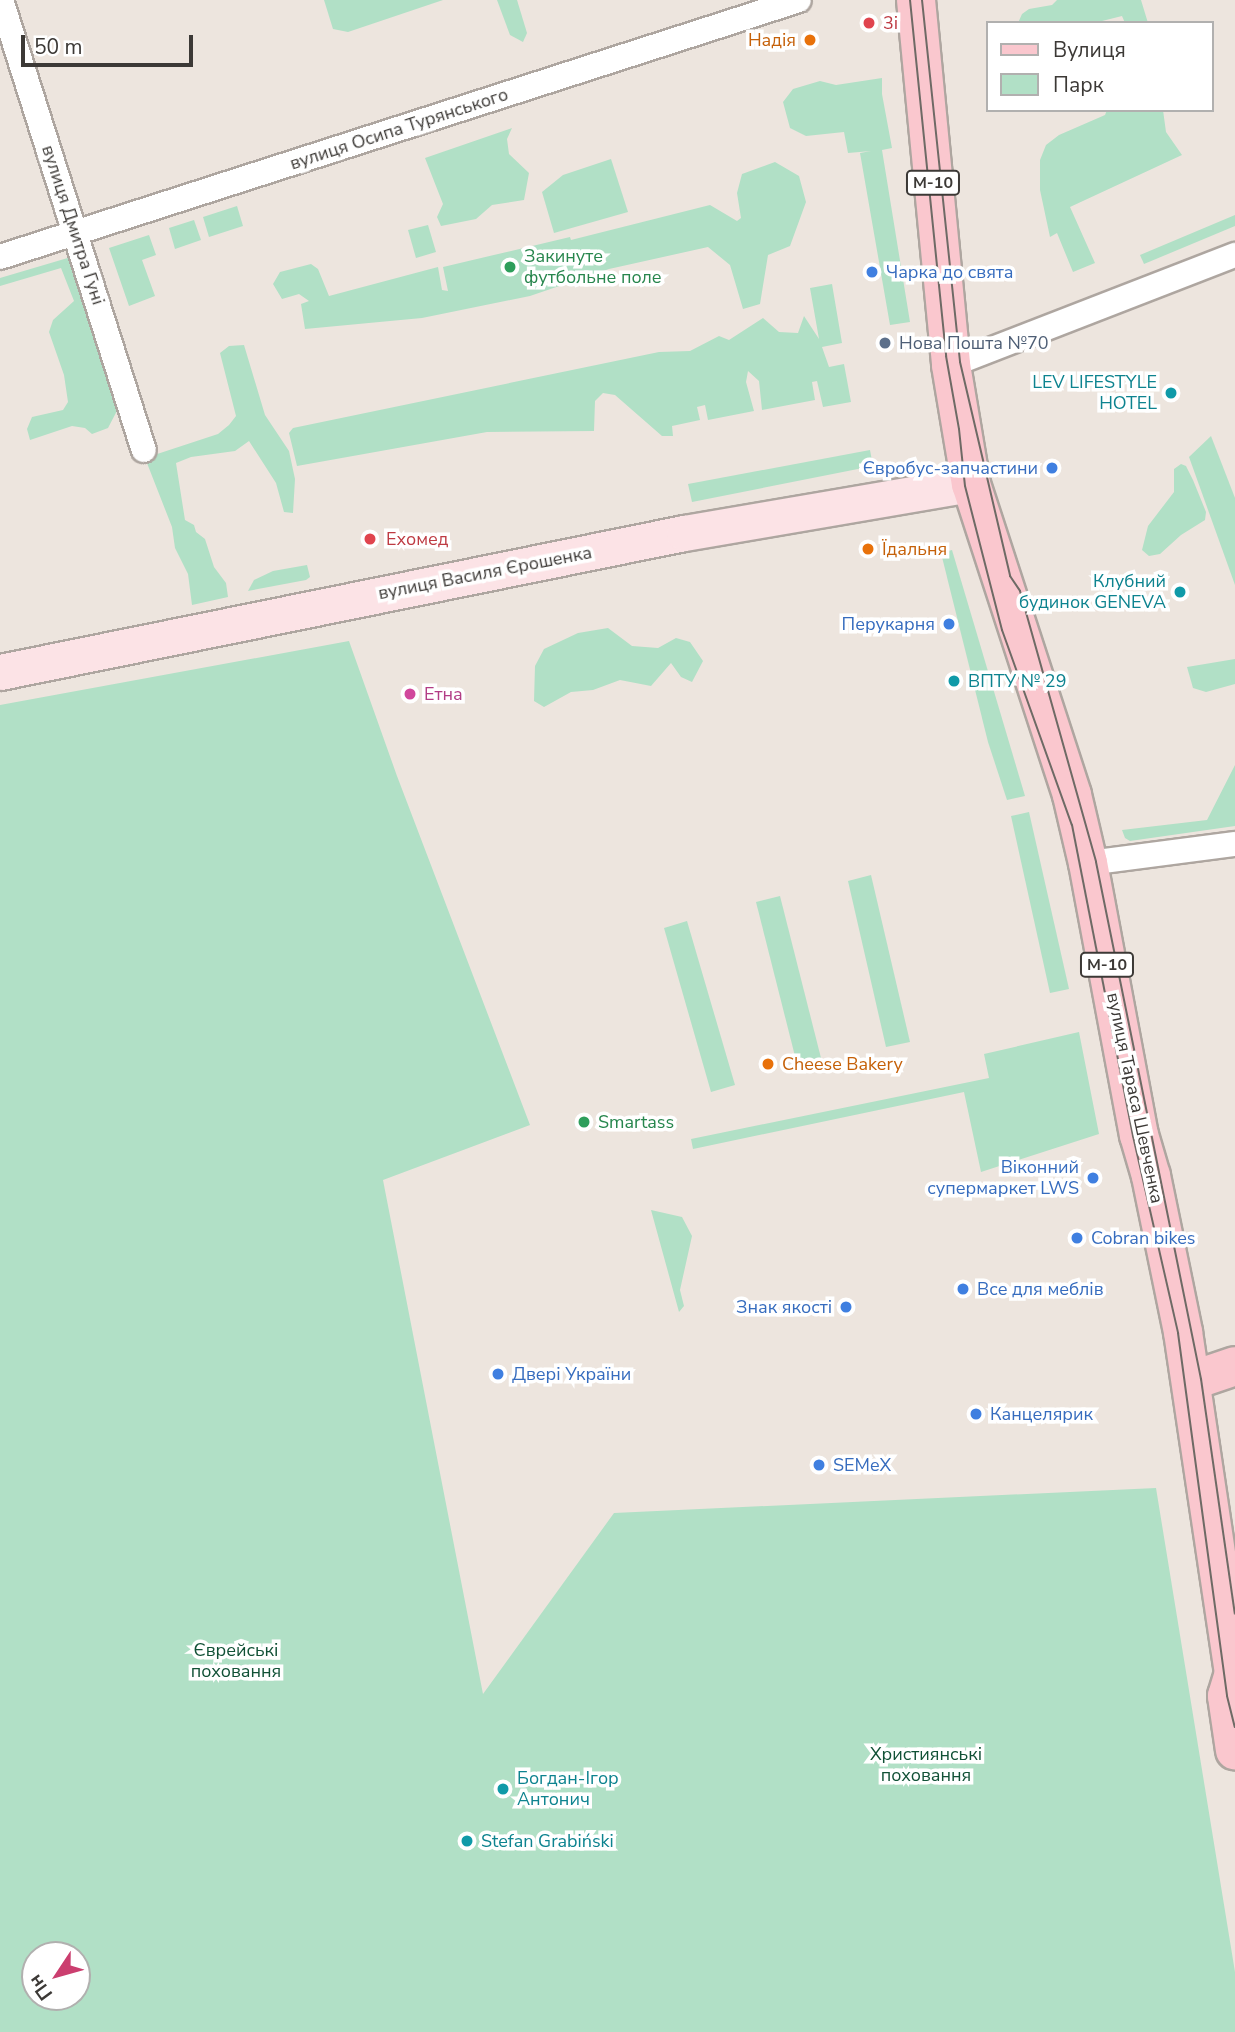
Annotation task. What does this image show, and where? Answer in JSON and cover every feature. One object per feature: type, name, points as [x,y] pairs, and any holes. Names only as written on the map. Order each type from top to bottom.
[{"type":"main road","name":"вулиця Тараса Шевченка","points":[[916,0],[951,365],[971,484],[1072,796],[1088,863],[1139,1135],[1154,1189],[1191,1381],[1235,1673],[1227,1696],[1235,1750]]},
{"type":"main road","name":"вулиця Василя Єрошенка","points":[[0,672],[697,530],[971,484]]},
{"type":"main road","points":[[1191,1381],[1235,1366]]},
{"type":"street","name":"вулиця Дмитра Гуні","points":[[1,0],[144,450]]},
{"type":"street","name":"вулиця Осипа Турянського","points":[[0,257],[799,0]]},
{"type":"street","points":[[951,365],[1235,255]]},
{"type":"street","points":[[1088,863],[1235,845]]},
{"type":"green space","points":[[324,0],[443,0],[348,32],[333,29]]},
{"type":"green space","points":[[497,0],[517,0],[527,33],[523,42],[510,35]]},
{"type":"green space","points":[[1057,0],[1141,0],[1147,21],[1124,21],[1122,16],[1102,21],[1019,21],[1022,14],[1029,9],[1052,5]]},
{"type":"green space","points":[[882,78],[882,94],[892,148],[882,150],[910,322],[890,325],[860,153],[871,151],[848,153],[844,132],[806,136],[790,128],[783,102],[793,89],[820,81],[836,85]]},
{"type":"green space","points":[[1106,112],[1163,112],[1166,132],[1182,155],[1070,207],[1095,263],[1073,272],[1057,233],[1050,237],[1040,190],[1040,160],[1046,145],[1059,135],[1105,115]]},
{"type":"green space","points":[[512,128],[507,139],[509,154],[529,173],[524,200],[492,205],[476,219],[441,226],[437,217],[443,204],[425,158]]},
{"type":"green space","points":[[611,159],[628,212],[554,233],[542,192],[563,175]]},
{"type":"green space","points":[[775,162],[799,176],[806,202],[790,246],[768,255],[760,304],[743,309],[730,265],[708,247],[609,269],[530,296],[422,318],[305,329],[301,304],[309,301],[299,294],[282,299],[273,284],[280,272],[311,264],[318,269],[329,296],[438,267],[442,290],[448,291],[443,267],[570,237],[571,240],[710,205],[737,221],[741,218],[737,193],[742,174]]},
{"type":"green space","points":[[237,206],[243,226],[209,237],[203,217]]},
{"type":"green space","points":[[1235,215],[1235,226],[1144,264],[1140,255]]},
{"type":"green space","points":[[194,220],[201,240],[175,249],[169,228]]},
{"type":"green space","points":[[428,225],[436,252],[416,258],[408,230]]},
{"type":"green space","points":[[149,235],[156,255],[142,260],[155,296],[129,306],[109,248]]},
{"type":"green space","points":[[71,257],[120,405],[108,428],[92,434],[85,428],[72,426],[30,440],[27,429],[32,417],[63,410],[68,402],[64,375],[49,332],[53,320],[74,301],[61,268],[0,286],[0,278]]},
{"type":"green space","points":[[832,284],[842,343],[822,347],[829,367],[844,364],[851,402],[823,407],[817,381],[812,382],[815,400],[762,410],[759,381],[748,371],[746,382],[754,411],[708,420],[705,405],[697,407],[700,420],[672,426],[673,436],[662,436],[615,395],[603,393],[595,401],[594,431],[487,432],[297,466],[289,433],[293,428],[659,352],[690,351],[719,336],[729,340],[763,318],[779,332],[798,333],[804,316],[819,339],[810,288]]},
{"type":"green space","points":[[244,345],[265,415],[289,451],[295,479],[293,513],[284,512],[276,483],[249,441],[235,451],[191,457],[176,463],[185,520],[194,525],[196,532],[205,539],[214,567],[226,583],[228,597],[192,605],[188,574],[175,548],[172,527],[145,458],[218,434],[229,425],[236,416],[220,353],[229,346]]},
{"type":"green space","points":[[1211,436],[1235,498],[1235,585],[1189,457]]},
{"type":"green space","points":[[870,450],[873,466],[692,502],[688,484]]},
{"type":"green space","points":[[1181,464],[1186,466],[1193,480],[1206,512],[1205,520],[1181,535],[1160,554],[1149,556],[1142,550],[1148,526],[1174,492],[1174,469]]},
{"type":"green space","points":[[952,550],[1025,796],[1007,800],[988,742],[941,553]]},
{"type":"green space","points":[[307,565],[310,577],[306,580],[248,591],[254,580],[273,571]]},
{"type":"green space","points":[[608,628],[632,646],[658,648],[676,638],[690,642],[703,661],[692,682],[681,677],[671,663],[651,686],[620,680],[593,690],[571,692],[544,707],[534,701],[535,666],[544,649],[578,633]]},
{"type":"green space","points":[[349,641],[397,776],[530,1125],[383,1180],[483,1694],[614,1513],[1156,1488],[1235,1972],[1235,2032],[0,2032],[0,705]]},
{"type":"green space","points":[[1235,659],[1235,684],[1206,692],[1193,688],[1187,667]]},
{"type":"green space","points":[[1235,765],[1235,826],[1130,841],[1125,838],[1122,830],[1207,820]]},
{"type":"green space","points":[[1029,812],[1069,989],[1050,993],[1011,816]]},
{"type":"green space","points":[[871,875],[910,1042],[886,1047],[848,881]]},
{"type":"green space","points":[[780,896],[822,1062],[798,1068],[756,902]]},
{"type":"green space","points":[[687,921],[735,1085],[711,1092],[664,928]]},
{"type":"green space","points":[[1079,1032],[1099,1134],[981,1172],[964,1092],[693,1149],[691,1139],[989,1078],[984,1054]]},
{"type":"green space","points":[[651,1210],[682,1217],[692,1236],[680,1290],[684,1306],[679,1312]]},
{"type":"tram line","points":[[910,0],[946,356],[959,429],[965,486],[1002,630],[1072,825],[1133,1136],[1178,1333],[1227,1696],[1235,1727]]},
{"type":"tram line","points":[[922,0],[960,362],[1010,576],[1020,591],[1096,862],[1201,1379],[1235,1614]]},
{"type":"place","name":"3і","points":[[869,23]]},
{"type":"place","name":"Надія","points":[[810,40]]},
{"type":"place","name":"Закинуте футбольне поле","points":[[510,267]]},
{"type":"place","name":"Чарка до свята","points":[[872,272]]},
{"type":"place","name":"Нова Пошта №70","points":[[885,343]]},
{"type":"place","name":"LEV LIFESTYLE HOTEL","points":[[1171,393]]},
{"type":"place","name":"Євробус-запчастини","points":[[1052,468]]},
{"type":"place","name":"Ехомед","points":[[370,539]]},
{"type":"place","name":"Їдальня","points":[[868,549]]},
{"type":"place","name":"Клубний будинок GENEVA","points":[[1180,592]]},
{"type":"place","name":"Перукарня","points":[[949,624]]},
{"type":"place","name":"ВПТУ № 29","points":[[954,681]]},
{"type":"place","name":"Етна","points":[[410,694]]},
{"type":"place","name":"Cheese Bakery","points":[[768,1064]]},
{"type":"place","name":"Smartass","points":[[584,1122]]},
{"type":"place","name":"Віконний супермаркет LWS","points":[[1093,1178]]},
{"type":"place","name":"Cobran bikes","points":[[1077,1238]]},
{"type":"place","name":"Все для меблів","points":[[963,1289]]},
{"type":"place","name":"Знак якості","points":[[846,1307]]},
{"type":"place","name":"Двері України","points":[[498,1374]]},
{"type":"place","name":"Канцелярик","points":[[976,1414]]},
{"type":"place","name":"SEMeX","points":[[819,1465]]},
{"type":"place","name":"Богдан-Ігор Антонич","points":[[503,1789]]},
{"type":"place","name":"Stefan Grabiński","points":[[467,1841]]},
{"type":"park label","name":"Єврейські поховання","points":[[236,1661]]},
{"type":"park label","name":"Християнські поховання","points":[[926,1765]]}]
